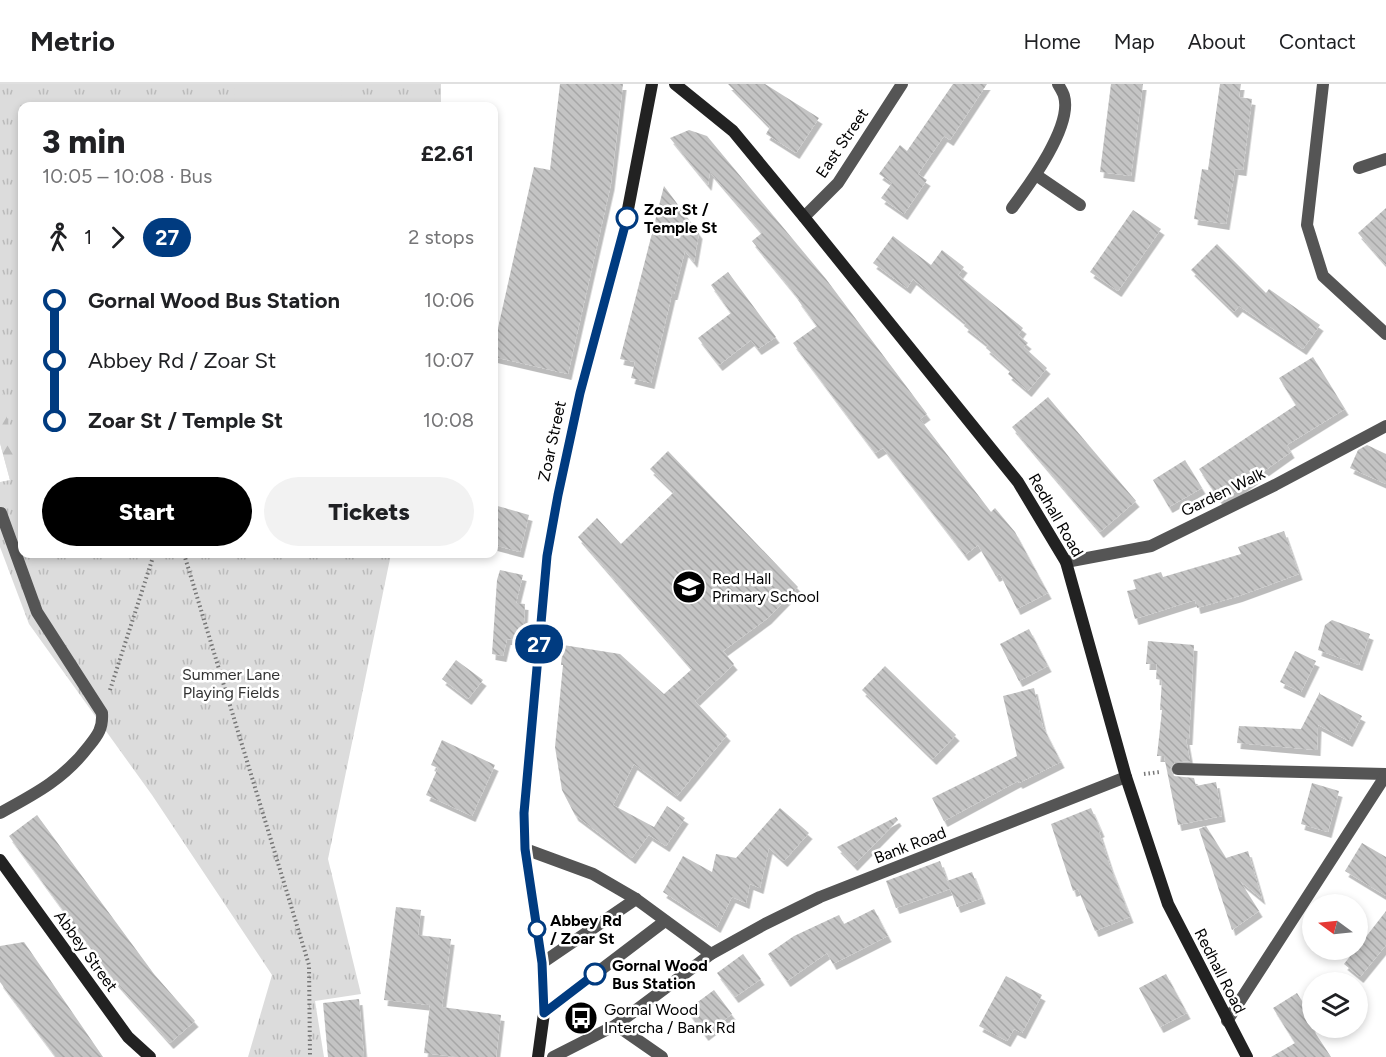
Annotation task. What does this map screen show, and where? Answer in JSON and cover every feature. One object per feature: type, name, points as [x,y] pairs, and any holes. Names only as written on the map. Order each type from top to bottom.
[{"type":"street","name":"Zoar Street","points":[[538,1057],[544,1013],[542,963],[525,849],[524,813],[547,556],[580,393],[624,230],[652,84]]},
{"type":"street","name":"Redhall Road","points":[[675,84],[733,131],[1018,482],[1066,562],[1126,777],[1168,904],[1247,1057]]},
{"type":"street","name":"East Street","points":[[804,218],[838,183],[902,84]]},
{"type":"street","points":[[1012,208],[1036,175],[1063,124],[1065,97],[1058,84]]},
{"type":"street","points":[[1323,84],[1307,225],[1323,276],[1386,334]]},
{"type":"street","points":[[1359,168],[1386,159]]},
{"type":"street","points":[[1036,175],[1080,205]]},
{"type":"street","name":"Garden Walk","points":[[1066,562],[1151,546],[1275,485],[1386,426]]},
{"type":"street","points":[[0,813],[52,784],[76,763],[103,726],[102,713],[37,612],[1,513]]},
{"type":"street","points":[[1178,769],[1386,774]]},
{"type":"street","points":[[1227,1021],[1386,774]]},
{"type":"street","name":"Bank Road","points":[[553,1057],[575,1051],[616,1025],[711,954],[820,897],[1126,777]]},
{"type":"street","points":[[525,849],[592,874],[636,899],[711,954]]},
{"type":"street","name":"Abbey Street","points":[[0,860],[128,1037],[150,1057]]},
{"type":"street","points":[[542,963],[636,899]]},
{"type":"street","points":[[544,1013],[665,921]]},
{"type":"street","points":[[616,1025],[662,1057]]},
{"type":"path","points":[[102,713],[153,558]]},
{"type":"path","points":[[185,558],[309,965],[310,1057]]},
{"type":"path","points":[[1126,777],[1178,769]]},
{"type":"green space","name":"Summer Lane Playing Fields","points":[[0,84],[441,84],[441,102],[18,102],[18,558],[390,558],[328,859],[361,994],[315,1001],[324,1057],[248,1057],[272,975],[152,795],[29,624],[0,547],[0,482],[10,480],[0,443]]},
{"type":"green space","points":[[235,84],[342,84],[341,102],[234,102]]},
{"type":"green space","points":[[0,381],[16,465],[10,480],[0,443]]},
{"type":"building","points":[[560,84],[623,84],[611,184],[568,374],[498,358],[498,328],[534,167],[550,170]]},
{"type":"building","points":[[728,84],[765,84],[819,118],[796,153],[766,134],[770,127]]},
{"type":"building","points":[[953,84],[987,84],[950,140],[944,136],[918,174],[927,180],[904,214],[881,198],[892,183],[879,174],[900,145],[907,151]]},
{"type":"building","points":[[1111,84],[1143,84],[1131,176],[1100,172]]},
{"type":"building","points":[[1220,84],[1241,84],[1239,97],[1252,99],[1243,170],[1235,169],[1226,224],[1194,219],[1202,169],[1208,170]]},
{"type":"building","points":[[689,130],[707,136],[826,279],[927,414],[920,419],[991,512],[995,508],[1015,532],[1048,593],[1017,609],[1000,574],[996,576],[978,545],[965,555],[883,448],[875,453],[793,343],[817,326],[799,299],[752,241],[762,233],[710,172],[708,185],[670,138]]},
{"type":"building","points":[[664,186],[699,233],[694,262],[685,251],[674,294],[672,294],[651,383],[631,378],[635,362],[620,359]]},
{"type":"building","points":[[1386,208],[1386,265],[1358,233]]},
{"type":"building","points":[[1133,210],[1161,229],[1118,291],[1090,272]]},
{"type":"building","points":[[893,236],[931,265],[942,250],[964,267],[958,275],[1023,328],[1018,335],[1028,343],[1024,347],[1047,368],[1028,391],[1008,374],[1011,370],[986,348],[988,345],[964,326],[966,323],[913,279],[907,288],[873,263]]},
{"type":"building","points":[[1217,244],[1266,293],[1269,289],[1320,325],[1303,349],[1239,306],[1234,312],[1191,270]]},
{"type":"building","points":[[728,272],[776,337],[758,349],[751,340],[719,365],[698,338],[731,313],[711,285]]},
{"type":"building","points":[[1313,357],[1345,409],[1287,445],[1291,452],[1221,502],[1199,469],[1296,405],[1279,378]]},
{"type":"building","points":[[1048,397],[1136,501],[1100,532],[1012,427]]},
{"type":"building","points":[[1367,445],[1386,454],[1386,484],[1350,468],[1358,450]]},
{"type":"building","points":[[668,451],[798,587],[768,618],[723,651],[734,664],[695,701],[727,735],[677,796],[634,764],[613,805],[654,827],[667,806],[685,818],[666,846],[649,835],[650,833],[632,858],[575,815],[562,790],[555,747],[563,665],[561,665],[563,645],[620,654],[664,694],[692,669],[578,537],[597,518],[621,544],[674,492],[650,469]]},
{"type":"building","points":[[1185,460],[1202,488],[1169,507],[1153,480]]},
{"type":"building","points":[[498,506],[529,515],[520,552],[498,546]]},
{"type":"building","points":[[1284,531],[1299,574],[1239,596],[1197,608],[1195,600],[1135,619],[1127,591],[1136,589],[1133,580],[1161,572],[1163,577],[1241,554],[1238,547]]},
{"type":"building","points":[[500,570],[523,575],[516,603],[525,604],[523,640],[507,639],[503,656],[492,654],[497,580]]},
{"type":"building","points":[[1332,620],[1370,634],[1359,665],[1318,650],[1325,625]]},
{"type":"building","points":[[1029,629],[1048,666],[1019,681],[1000,644]]},
{"type":"building","points":[[1148,641],[1194,645],[1189,739],[1186,739],[1190,761],[1175,762],[1170,769],[1174,776],[1194,778],[1196,786],[1216,782],[1222,816],[1178,825],[1164,756],[1157,756],[1162,710],[1160,710],[1162,680],[1156,679],[1157,664],[1146,664]]},
{"type":"building","points":[[1295,651],[1316,661],[1301,692],[1280,682]]},
{"type":"building","points":[[456,660],[483,680],[468,699],[442,679]]},
{"type":"building","points":[[885,666],[956,735],[933,759],[862,690]]},
{"type":"building","points":[[1034,688],[1043,727],[1061,762],[1019,783],[1018,781],[944,821],[932,798],[1017,756],[1003,696]]},
{"type":"building","points":[[1320,692],[1362,716],[1349,741],[1318,725],[1317,750],[1237,743],[1239,726],[1301,729]]},
{"type":"building","points":[[442,740],[495,765],[472,816],[426,795],[438,768],[431,765]]},
{"type":"building","points":[[1312,783],[1339,791],[1328,832],[1301,824]]},
{"type":"building","points":[[780,808],[809,833],[784,861],[769,848],[760,888],[750,884],[746,903],[732,897],[717,927],[663,892],[683,856],[712,872],[716,854],[736,858]]},
{"type":"building","points":[[1091,808],[1130,917],[1095,931],[1078,889],[1073,891],[1051,824]]},
{"type":"building","points":[[37,815],[154,974],[195,1021],[170,1043],[114,980],[9,836]]},
{"type":"building","points":[[896,817],[898,820],[854,865],[837,847]]},
{"type":"building","points":[[1206,826],[1226,858],[1248,851],[1262,899],[1240,881],[1259,911],[1232,930],[1199,829]]},
{"type":"building","points":[[1362,843],[1386,857],[1386,896],[1345,871]]},
{"type":"building","points":[[940,861],[950,889],[896,908],[886,881]]},
{"type":"building","points":[[972,872],[982,898],[957,907],[947,881]]},
{"type":"building","points":[[396,907],[421,910],[418,935],[451,939],[442,1007],[501,1015],[496,1057],[456,1057],[424,1053],[430,1005],[384,1000]]},
{"type":"building","points":[[874,909],[888,936],[833,964],[827,953],[787,981],[768,954],[794,936],[839,915],[844,924]]},
{"type":"building","points":[[1386,911],[1386,945],[1364,972],[1354,972],[1344,964],[1347,960],[1368,960],[1368,934]]},
{"type":"building","points":[[24,942],[103,1057],[56,1057],[0,982],[0,946]]},
{"type":"building","points":[[743,954],[761,979],[735,997],[717,973]]},
{"type":"building","points":[[1166,974],[1187,1013],[1160,1027],[1139,988]]},
{"type":"building","points":[[1006,976],[1042,995],[1022,1033],[1014,1029],[1007,1041],[979,1026]]},
{"type":"building","points":[[714,990],[732,1014],[705,1035],[687,1010]]},
{"type":"building","points":[[1297,993],[1302,1001],[1302,1038],[1319,1038],[1331,1057],[1271,1057],[1295,1043],[1273,1008]]},
{"type":"building","points":[[359,999],[364,1057],[328,1057],[323,1003]]},
{"type":"bus line","name":"27","points":[[595,974],[544,1013],[542,963],[525,849],[524,813],[547,556],[580,393],[627,218]]},
{"type":"place","name":"Zoar St / Temple St","points":[[627,218]]},
{"type":"place","name":"Red Hall Primary School","points":[[689,587]]},
{"type":"place","name":"Abbey Rd / Zoar St","points":[[537,929]]},
{"type":"place","name":"Gornal Wood Bus Station","points":[[595,974]]},
{"type":"place","name":"Gornal Wood Intercha / Bank Rd","points":[[581,1018]]}]
